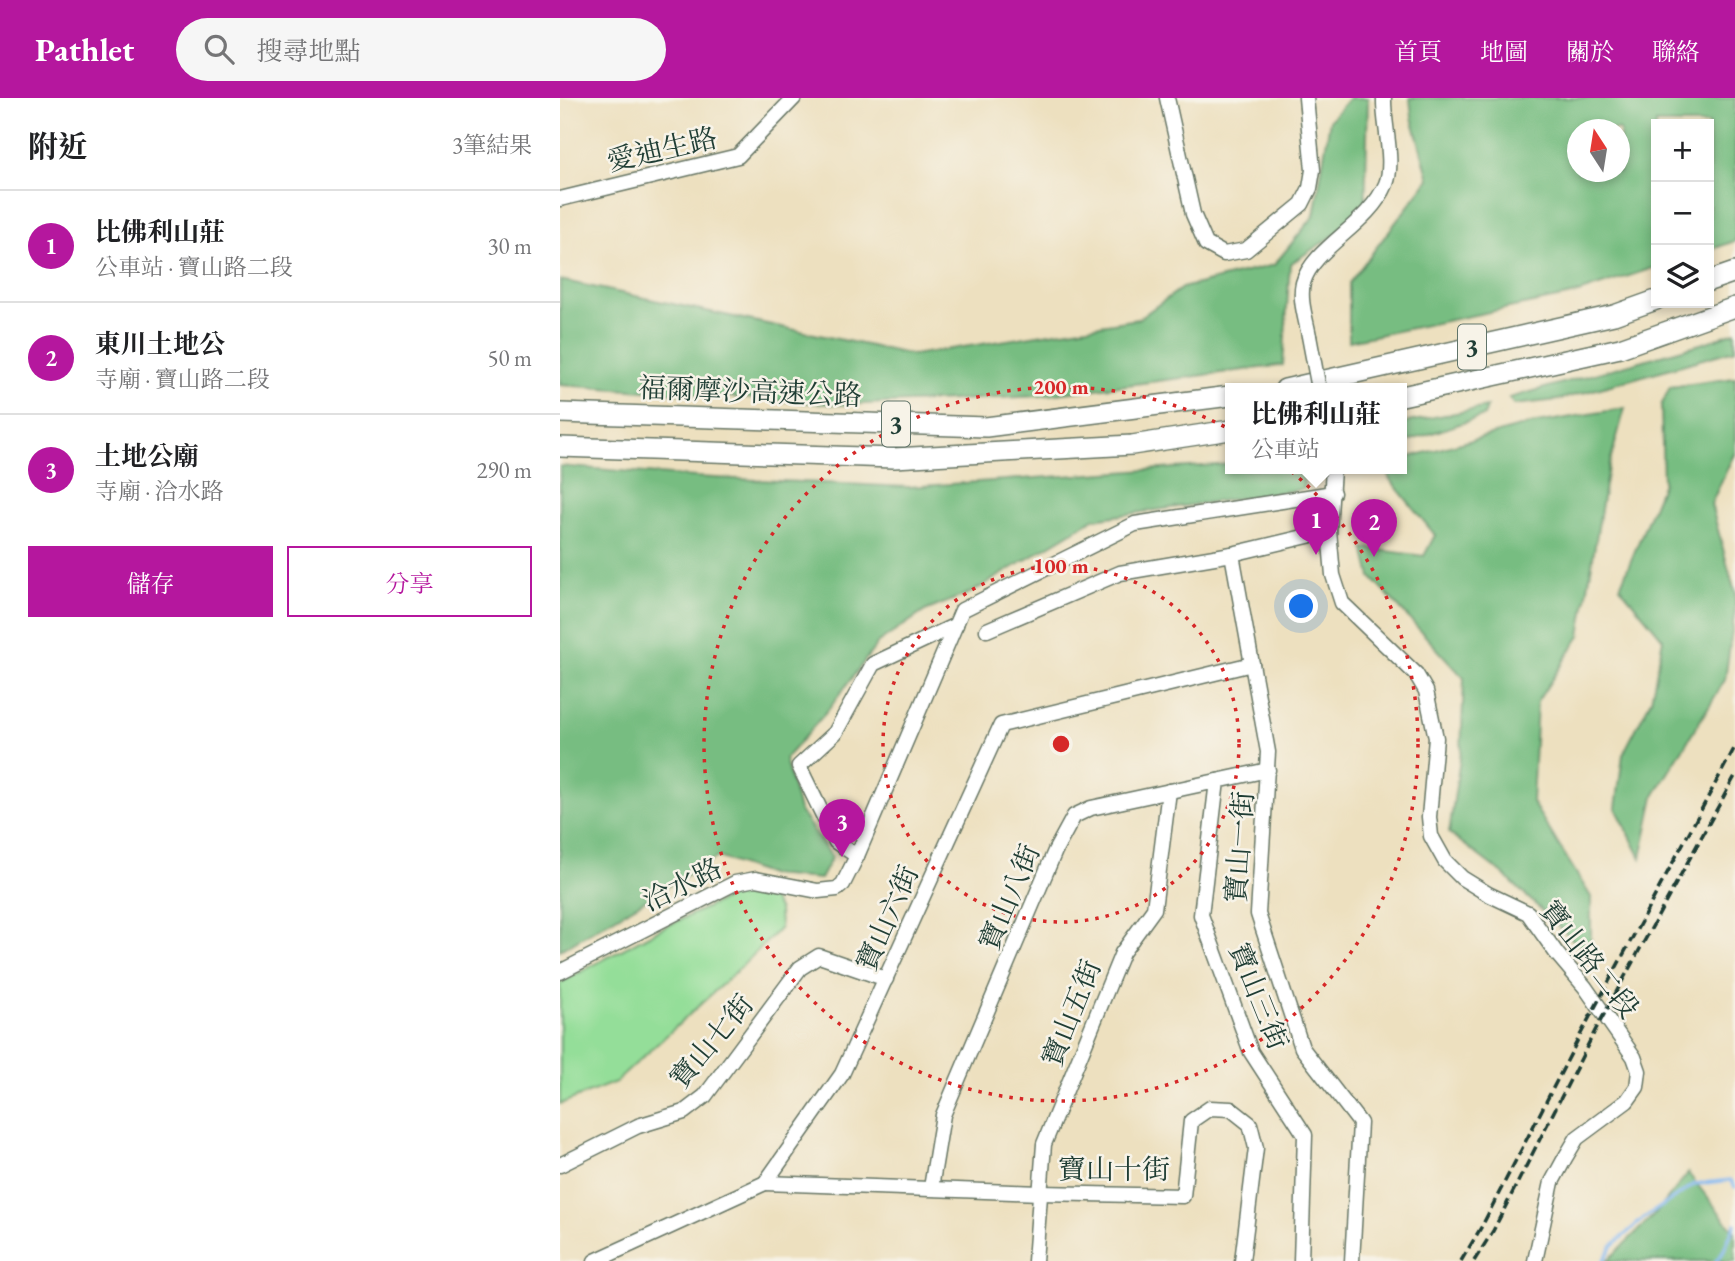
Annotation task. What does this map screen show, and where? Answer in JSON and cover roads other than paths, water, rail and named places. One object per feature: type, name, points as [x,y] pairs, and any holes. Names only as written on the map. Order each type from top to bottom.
[{"type":"highway","points":[[1714,279],[1735,272]]},
{"type":"highway","name":"3","points":[[1312,383],[1614,315],[1651,302]]},
{"type":"highway","name":"3","points":[[1407,395],[1620,348],[1735,307]]},
{"type":"highway","name":"福爾摩沙高速公路","points":[[560,412],[986,427],[1225,397]]},
{"type":"highway","name":"3","points":[[560,447],[894,458],[1132,445],[1225,431]]},
{"type":"street","name":"愛迪生路","points":[[560,199],[738,156],[794,98]]},
{"type":"street","points":[[1167,98],[1194,214],[1206,244],[1224,254],[1246,250],[1302,204],[1310,188],[1313,170],[1306,98]]},
{"type":"street","points":[[1318,383],[1302,300],[1303,283],[1312,263],[1363,218],[1379,198],[1387,181],[1384,98]]},
{"type":"street","name":"寶山路二段","points":[[1334,474],[1329,531],[1333,575],[1342,603],[1416,674],[1426,691],[1436,738],[1429,817],[1431,836],[1445,861],[1462,878],[1528,913],[1634,1056],[1639,1071],[1637,1087],[1627,1101],[1577,1138],[1565,1158],[1552,1182],[1535,1261]]},
{"type":"street","name":"洽水路","points":[[560,972],[735,883],[756,879],[818,891],[837,889],[843,884],[962,610],[1135,524],[1333,493]]},
{"type":"street","points":[[987,629],[1120,573],[1232,554],[1329,531]]},
{"type":"street","name":"寶山一街","points":[[1232,554],[1268,752],[1258,915],[1302,1048],[1360,1123],[1352,1261]]},
{"type":"street","name":"洽水路","points":[[857,856],[836,842],[799,766],[835,733],[873,664],[956,625]]},
{"type":"street","name":"寶山六街","points":[[765,1183],[842,1074],[1001,725],[1252,664]]},
{"type":"street","name":"寶山八街","points":[[931,1188],[943,1115],[1055,850],[1074,816],[1091,808],[1268,770]]},
{"type":"street","name":"寶山三街","points":[[1217,781],[1200,915],[1251,1052],[1305,1135],[1301,1261]]},
{"type":"street","name":"寶山五街","points":[[1035,1261],[1044,1143],[1122,953],[1154,909],[1169,791]]},
{"type":"street","name":"寶山七街","points":[[560,1165],[638,1126],[684,1112],[705,1096],[800,968],[819,956],[886,979]]},
{"type":"street","name":"寶山十街","points":[[765,1183],[1183,1196],[1191,1121],[1210,1108],[1231,1109],[1250,1124],[1256,1148],[1242,1261]]},
{"type":"street","points":[[595,1261],[765,1183]]},
{"type":"waterway","points":[[1603,1261],[1613,1245],[1644,1218],[1695,1184],[1731,1180],[1735,1187]]},
{"type":"waterway","points":[[1716,1261],[1722,1254],[1735,1224]]},
{"type":"railway","points":[[1461,1261],[1735,747]]},
{"type":"railway","points":[[1474,1261],[1493,1231],[1596,1029],[1735,776]]},
{"type":"place","name":"比佛利山莊","points":[[1316,555]]},
{"type":"place","name":"東川土地公","points":[[1374,557]]},
{"type":"place","name":"土地公廟","points":[[842,857]]}]
